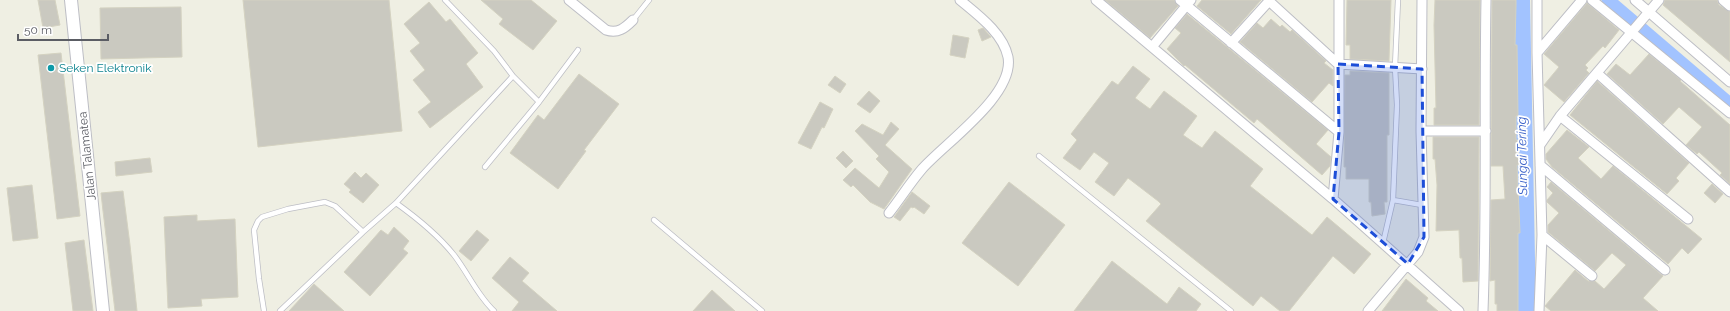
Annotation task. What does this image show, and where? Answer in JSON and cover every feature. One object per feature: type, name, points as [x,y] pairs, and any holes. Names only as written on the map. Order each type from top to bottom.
[{"type":"street","name":"Jalan Talamatea","points":[[71,0],[103,311]]},
{"type":"street","points":[[569,0],[606,30],[611,32],[624,29],[633,20]]},
{"type":"street","points":[[889,213],[922,169],[960,135],[988,104],[1007,76],[1008,58],[1001,38],[978,15],[960,0]]},
{"type":"street","points":[[1096,0],[1333,199],[1383,244],[1408,264],[1455,310]]},
{"type":"street","points":[[1333,199],[1339,132],[1339,0]]},
{"type":"street","points":[[1368,311],[1408,264],[1420,248],[1424,237],[1421,131],[1422,0]]},
{"type":"street","points":[[1483,311],[1486,236],[1486,0]]},
{"type":"street","points":[[1537,0],[1542,235],[1539,311]]},
{"type":"street","points":[[1537,53],[1582,0]]},
{"type":"street","points":[[1592,0],[1632,30],[1730,113]]},
{"type":"street","points":[[1634,0],[1647,13],[1730,82]]},
{"type":"street","points":[[1540,145],[1560,116],[1659,0]]},
{"type":"street","points":[[1723,0],[1730,6]]},
{"type":"street","points":[[1231,43],[1270,1],[1338,64],[1422,70]]},
{"type":"street","points":[[1152,48],[1186,2],[1231,43],[1339,132]]},
{"type":"street","points":[[1597,73],[1730,192]]},
{"type":"street","points":[[1560,116],[1688,219]]},
{"type":"street","points":[[1421,131],[1486,132]]},
{"type":"street","points":[[1540,165],[1665,270]]},
{"type":"street","points":[[1542,235],[1592,276]]},
{"type":"lane","points":[[445,0],[494,51],[513,76],[539,102]]},
{"type":"lane","points":[[633,20],[649,0]]},
{"type":"lane","points":[[1383,244],[1392,200],[1397,105],[1395,67],[1398,0]]},
{"type":"lane","points":[[485,168],[539,102],[578,50]]},
{"type":"lane","points":[[280,311],[363,232],[396,203],[513,76]]},
{"type":"lane","points":[[1039,156],[1231,311]]},
{"type":"lane","points":[[1392,200],[1422,205]]},
{"type":"lane","points":[[264,311],[254,230],[258,221],[262,217],[288,209],[325,202],[335,206],[363,232]]},
{"type":"lane","points":[[396,203],[420,221],[454,255],[476,290],[494,311]]},
{"type":"lane","points":[[654,220],[762,311]]},
{"type":"highlighted area","points":[[1338,64],[1422,69],[1424,237],[1408,264],[1333,199],[1339,132]]},
{"type":"building","points":[[38,0],[55,0],[60,25],[43,28]]},
{"type":"building","points":[[243,0],[389,0],[402,131],[258,147]]},
{"type":"building","points":[[481,0],[531,0],[557,21],[533,50],[499,24],[503,19]]},
{"type":"building","points":[[1105,0],[1174,0],[1178,6],[1150,38]]},
{"type":"building","points":[[1202,0],[1261,0],[1231,34],[1197,6]]},
{"type":"building","points":[[1347,0],[1391,0],[1389,61],[1350,59],[1350,45],[1346,45]]},
{"type":"building","points":[[1435,0],[1480,0],[1479,125],[1434,125],[1434,108],[1436,108],[1434,25]]},
{"type":"building","points":[[1492,0],[1516,0],[1515,45],[1517,45],[1518,116],[1516,116],[1516,140],[1518,140],[1519,165],[1517,165],[1520,233],[1518,233],[1518,311],[1497,311],[1497,304],[1495,304],[1495,280],[1490,281],[1491,200],[1505,199],[1503,166],[1491,166]]},
{"type":"building","points":[[1665,0],[1717,0],[1719,5],[1730,12],[1730,62],[1663,5]]},
{"type":"building","points":[[429,2],[446,22],[450,19],[478,53],[466,64],[483,87],[430,128],[418,112],[431,102],[413,80],[425,70],[410,51],[420,43],[404,24]]},
{"type":"building","points":[[1587,3],[1619,30],[1605,48],[1603,46],[1585,65],[1588,68],[1586,70],[1589,73],[1564,102],[1544,85],[1559,67],[1544,54]]},
{"type":"building","points":[[181,7],[182,57],[101,59],[100,8]]},
{"type":"building","points":[[1187,14],[1328,130],[1316,144],[1331,157],[1330,166],[1322,175],[1257,119],[1254,123],[1185,65],[1184,66],[1167,49],[1181,33],[1175,28]]},
{"type":"building","points":[[1271,19],[1280,27],[1282,25],[1290,32],[1292,30],[1326,61],[1324,63],[1333,70],[1333,86],[1329,83],[1312,102],[1240,42],[1257,23],[1263,28]]},
{"type":"building","points":[[983,28],[991,37],[982,41],[978,30]]},
{"type":"building","points":[[953,35],[969,38],[965,58],[950,55]]},
{"type":"building","points":[[61,53],[80,216],[57,219],[38,55]]},
{"type":"building","points":[[1649,54],[1681,80],[1680,81],[1730,125],[1730,184],[1720,175],[1722,173],[1699,152],[1697,154],[1686,145],[1702,127],[1679,107],[1663,124],[1607,74],[1616,64],[1630,75]]},
{"type":"building","points":[[1133,66],[1150,79],[1135,98],[1150,109],[1164,91],[1197,116],[1183,135],[1202,148],[1215,131],[1263,169],[1250,186],[1312,235],[1327,217],[1371,254],[1354,274],[1333,256],[1289,311],[1280,311],[1261,296],[1253,306],[1146,221],[1161,204],[1158,201],[1128,178],[1114,196],[1095,182],[1109,163],[1094,152],[1080,170],[1063,158],[1077,140],[1071,134],[1112,81],[1118,85]]},
{"type":"building","points":[[1350,71],[1389,73],[1389,135],[1387,135],[1387,202],[1384,202],[1385,214],[1372,216],[1371,202],[1369,202],[1369,179],[1346,179],[1346,167],[1344,167],[1345,75],[1350,75]]},
{"type":"building","points":[[579,74],[619,104],[584,150],[586,151],[558,189],[510,153],[538,115],[544,120]]},
{"type":"building","points":[[835,76],[846,84],[840,93],[828,85]]},
{"type":"building","points":[[1597,81],[1689,163],[1676,178],[1679,181],[1667,194],[1570,115]]},
{"type":"building","points":[[869,91],[880,101],[870,113],[857,104]]},
{"type":"building","points":[[820,102],[833,109],[824,128],[822,127],[811,149],[798,143]]},
{"type":"building","points":[[891,122],[899,129],[885,145],[912,169],[884,209],[870,202],[853,185],[851,187],[843,180],[855,168],[879,188],[889,172],[876,159],[879,156],[855,131],[862,124],[883,135]]},
{"type":"building","points":[[1567,130],[1589,147],[1578,158],[1601,179],[1613,166],[1702,239],[1688,254],[1682,248],[1668,264],[1552,167],[1546,159],[1546,154]]},
{"type":"building","points":[[1433,137],[1479,137],[1478,281],[1463,282],[1459,230],[1436,231],[1437,185],[1435,159],[1433,159]]},
{"type":"building","points":[[843,151],[853,161],[846,168],[836,158]]},
{"type":"building","points":[[150,158],[152,172],[116,176],[115,162]]},
{"type":"building","points":[[355,172],[361,178],[366,173],[379,185],[363,203],[349,192],[351,190],[344,184]]},
{"type":"building","points":[[1009,182],[1065,225],[1018,286],[962,243]]},
{"type":"building","points":[[1551,182],[1663,276],[1643,298],[1658,311],[1551,311],[1545,306],[1575,270],[1588,281],[1595,281],[1604,289],[1626,265],[1612,253],[1595,271],[1548,232],[1548,225],[1559,213],[1547,202],[1553,193],[1547,187]]},
{"type":"building","points":[[1712,184],[1723,194],[1715,203],[1704,193]]},
{"type":"building","points":[[32,185],[38,238],[13,241],[7,188]]},
{"type":"building","points":[[123,191],[137,311],[115,311],[103,211],[101,193]]},
{"type":"building","points":[[912,192],[930,206],[924,214],[914,207],[911,207],[900,221],[894,217]]},
{"type":"building","points":[[197,215],[197,221],[235,219],[238,297],[201,299],[202,306],[168,308],[164,217]]},
{"type":"building","points":[[394,227],[409,241],[403,249],[408,253],[370,296],[344,272],[381,230],[388,235]]},
{"type":"building","points":[[477,230],[489,240],[471,261],[459,251]]},
{"type":"building","points":[[84,240],[93,311],[73,311],[65,243]]},
{"type":"building","points":[[510,257],[529,273],[522,281],[557,311],[512,311],[519,302],[492,278]]},
{"type":"building","points":[[1112,261],[1167,304],[1179,287],[1201,304],[1196,311],[1074,311]]},
{"type":"building","points":[[1406,279],[1428,298],[1426,301],[1438,311],[1382,311]]},
{"type":"building","points":[[314,284],[344,311],[289,311]]},
{"type":"building","points":[[712,290],[735,311],[693,311]]},
{"type":"waterway","name":"Sungai Tering","points":[[1519,0],[1525,311]]},
{"type":"waterway","points":[[1608,0],[1730,104]]},
{"type":"place","name":"Seken Elektronik","points":[[51,68]]}]
